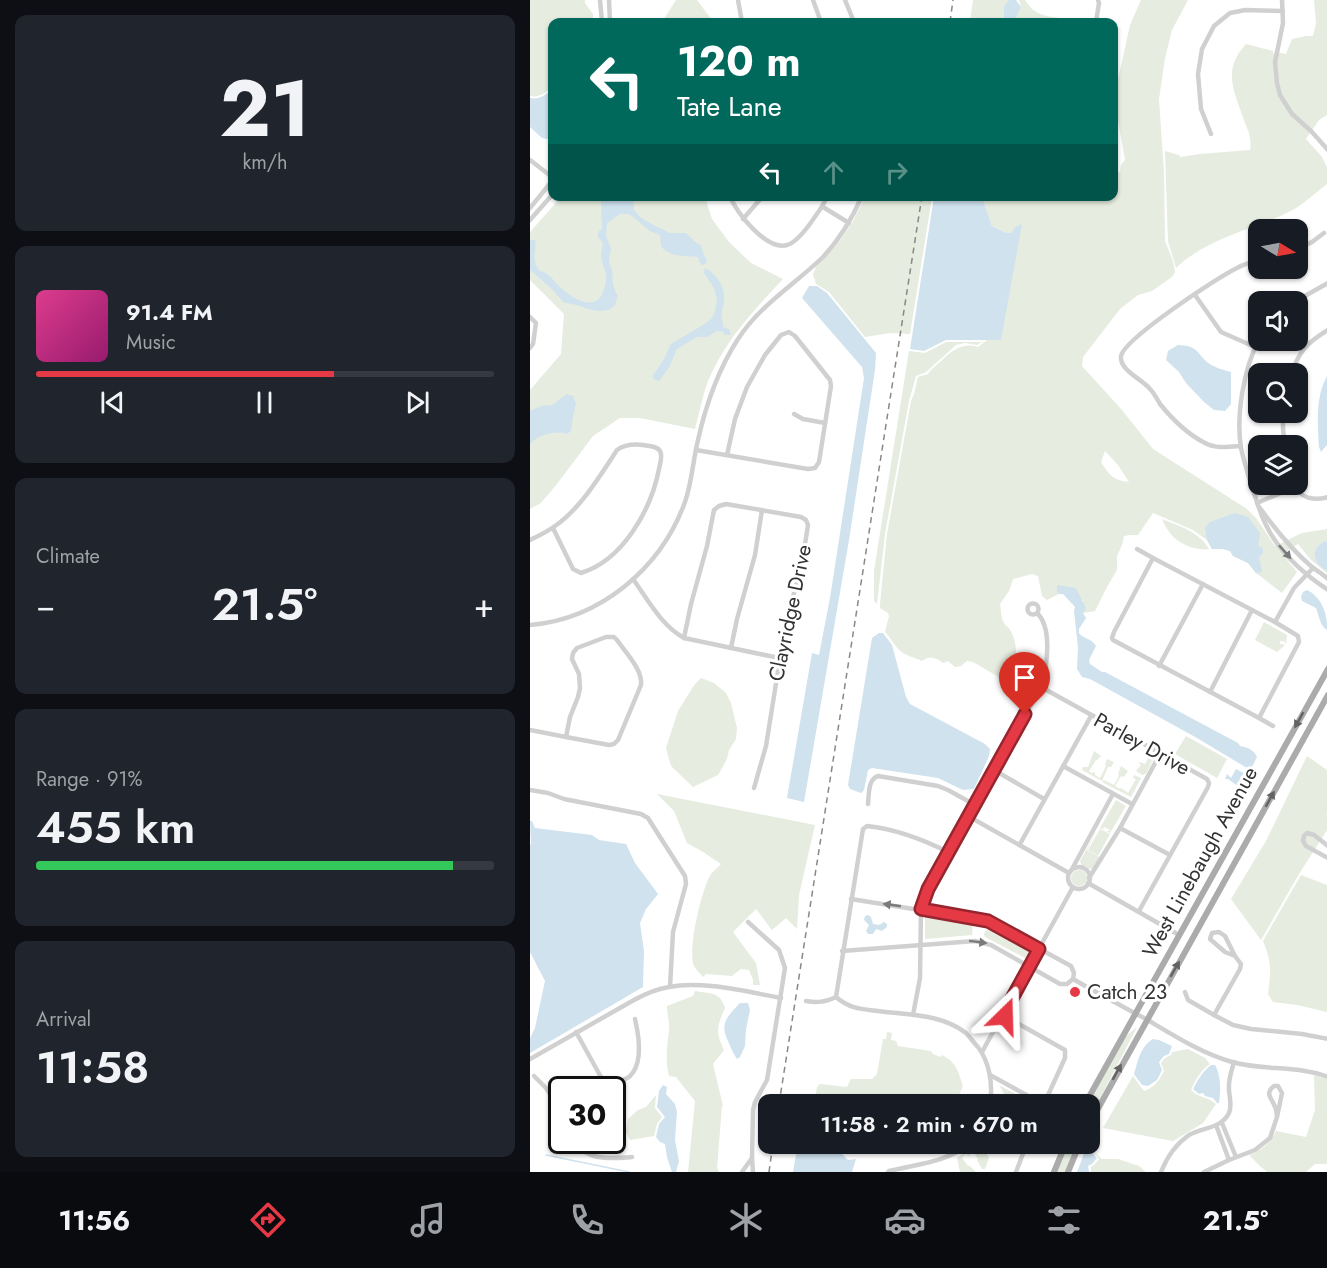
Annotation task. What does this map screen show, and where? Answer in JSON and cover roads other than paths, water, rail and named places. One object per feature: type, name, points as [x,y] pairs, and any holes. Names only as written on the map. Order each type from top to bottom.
[{"type":"main road","name":"West Linebaugh Avenue","points":[[1091,1094],[1328,669]]},
{"type":"main road","name":"West Linebaugh Avenue","points":[[1100,1105],[1328,695]]},
{"type":"main road","points":[[1054,1172],[1061,1154]]},
{"type":"main road","points":[[1068,1172],[1075,1154]]},
{"type":"street","points":[[600,0],[602,18]]},
{"type":"street","points":[[609,0],[610,18]]},
{"type":"street","points":[[738,0],[741,18]]},
{"type":"street","points":[[812,0],[819,18]]},
{"type":"street","points":[[845,0],[852,18]]},
{"type":"street","points":[[1097,18],[1098,0]]},
{"type":"street","points":[[1282,0],[1283,23],[1274,62],[1280,94],[1292,114],[1328,150]]},
{"type":"street","points":[[1211,134],[1201,109],[1198,74],[1202,49],[1214,26],[1230,14],[1246,10],[1283,11]]},
{"type":"street","points":[[530,160],[548,176]]},
{"type":"street","points":[[530,208],[548,184]]},
{"type":"street","points":[[530,220],[548,200]]},
{"type":"street","points":[[732,201],[743,219],[757,233],[776,245],[785,246],[791,244],[803,233],[825,201]]},
{"type":"street","points":[[743,219],[759,201]]},
{"type":"street","points":[[530,625],[558,620],[589,609],[618,592],[652,561],[664,544],[685,500],[708,400],[738,339],[773,299],[821,258],[838,240],[860,201]]},
{"type":"street","points":[[822,207],[849,223]]},
{"type":"street","points":[[1308,244],[1324,233]]},
{"type":"street","points":[[1241,446],[1213,447],[1187,432],[1172,418],[1151,389],[1127,371],[1121,363],[1121,358],[1123,351],[1162,318],[1239,267],[1248,264]]},
{"type":"street","points":[[1308,294],[1328,283]]},
{"type":"street","points":[[1195,295],[1221,332],[1248,344]]},
{"type":"street","points":[[530,317],[536,322],[533,344],[530,348]]},
{"type":"street","points":[[1296,363],[1301,352],[1311,340],[1328,330]]},
{"type":"street","points":[[696,450],[808,469],[815,468],[819,462],[830,380],[795,336],[789,332],[781,335],[765,355],[747,387],[735,419],[727,455]]},
{"type":"street","points":[[1254,351],[1244,386],[1240,420],[1241,446],[1248,478],[1263,521],[1274,539],[1306,574],[1328,590]]},
{"type":"street","points":[[794,414],[803,419],[825,423]]},
{"type":"street","points":[[530,540],[562,521],[589,492],[621,447],[636,444],[660,449],[662,455],[656,485],[640,521],[629,538],[613,555],[593,570],[581,573],[573,569],[553,528]]},
{"type":"street","points":[[1257,503],[1276,495]]},
{"type":"street","points":[[1303,495],[1320,499],[1328,497]]},
{"type":"street","points":[[1257,503],[1274,528],[1313,568],[1328,579]]},
{"type":"street","name":"Clayridge Drive","points":[[684,638],[714,510],[726,504],[801,517],[806,520],[808,525],[802,563],[785,627],[766,746],[754,788]]},
{"type":"street","points":[[731,648],[755,555],[762,510]]},
{"type":"street","points":[[1137,549],[1296,634],[1300,640],[1259,718]]},
{"type":"street","points":[[1153,558],[1112,638],[1115,642],[1273,726]]},
{"type":"street","points":[[1275,622],[1294,588],[1313,568]]},
{"type":"street","points":[[571,578],[576,571]]},
{"type":"street","points":[[634,579],[666,625],[684,638],[779,658]]},
{"type":"street","points":[[1159,666],[1203,584]]},
{"type":"street","points":[[1210,692],[1252,610]]},
{"type":"street","points":[[913,1015],[920,978],[921,909],[926,894],[1041,687],[1047,643],[1041,615],[1037,613]]},
{"type":"street","points":[[530,730],[566,737],[609,745],[618,740],[642,680],[639,672],[614,637],[606,637],[577,648],[573,653],[572,659],[579,674],[580,688],[566,737]]},
{"type":"street","name":"Parley Drive","points":[[1041,687],[1206,779],[1209,783],[1139,911]]},
{"type":"street","points":[[1020,844],[1091,716]]},
{"type":"street","points":[[1114,794],[1071,871],[1069,882],[1073,887],[1083,887],[1089,880],[1160,754]]},
{"type":"street","points":[[1063,765],[1132,804]]},
{"type":"street","points":[[994,770],[1044,799]]},
{"type":"street","points":[[868,804],[872,780],[878,776],[938,786],[975,805]]},
{"type":"street","points":[[530,790],[641,814],[648,818],[685,876],[686,884],[673,932],[670,987]]},
{"type":"street","points":[[968,816],[1071,871]]},
{"type":"street","points":[[836,997],[860,839],[864,827],[883,828],[904,833],[948,852]]},
{"type":"street","points":[[1120,828],[1170,855]]},
{"type":"street","points":[[1327,845],[1312,834],[1307,833],[1304,836],[1305,844],[1328,858]]},
{"type":"street","points":[[1320,854],[1320,846],[1327,845]]},
{"type":"street","points":[[1071,871],[1078,867],[1084,869],[1087,871],[1089,880],[1179,934]]},
{"type":"street","points":[[982,1052],[1073,887]]},
{"type":"street","points":[[842,951],[980,941],[1060,984],[1067,984],[1073,979],[1074,973],[1071,966],[988,921],[851,898]]},
{"type":"street","points":[[748,922],[779,950],[785,968],[767,1080],[753,1110],[753,1172]]},
{"type":"street","points":[[1214,1015],[1241,964],[1225,936],[1218,932],[1212,933],[1210,939],[1216,945],[1235,956]]},
{"type":"street","points":[[1073,979],[1205,1051],[1234,1062],[1307,1071],[1328,1077]]},
{"type":"street","points":[[530,1059],[634,1000],[670,987],[704,986],[781,998]]},
{"type":"street","points":[[1185,992],[1188,1000],[1233,1025],[1328,1039]]},
{"type":"street","points":[[836,997],[855,1008],[932,1017],[947,1022],[967,1034],[982,1052],[990,1075],[992,1094]]},
{"type":"street","points":[[806,1001],[818,1003],[836,997]]},
{"type":"street","points":[[1003,1015],[1065,1050],[1065,1058],[1049,1094]]},
{"type":"street","points":[[626,1078],[637,1066],[639,1037],[635,1019]]},
{"type":"street","points":[[576,1032],[600,1076]]},
{"type":"street","points":[[1161,1172],[1180,1143],[1191,1134],[1222,1123],[1231,1109],[1228,1086],[1234,1062]]},
{"type":"street","points":[[990,1075],[1025,1094]]},
{"type":"street","points":[[534,1076],[548,1091]]},
{"type":"street","points":[[1204,1172],[1255,1150],[1270,1138],[1277,1117],[1282,1093],[1278,1086],[1274,1086],[1269,1092],[1276,1107],[1277,1117]]},
{"type":"street","points":[[1222,1123],[1236,1157]]},
{"type":"street","points":[[1216,1125],[1229,1160]]},
{"type":"street","points":[[1224,1146],[1230,1143]]},
{"type":"street","points":[[588,1154],[612,1158],[632,1157]]},
{"type":"street","points":[[888,1172],[937,1161],[953,1154]]},
{"type":"street","points":[[1016,1172],[1023,1154]]},
{"type":"street","points":[[742,1172],[752,1158]]},
{"type":"water","points":[[1009,0],[1016,0],[1021,7],[1016,18],[1004,18],[1004,6]]},
{"type":"water","points":[[548,92],[548,139],[542,138],[530,127],[530,98],[539,98]]},
{"type":"water","points":[[601,201],[633,201],[634,210],[640,217],[670,233],[686,233],[701,245],[707,260],[706,264],[702,265],[698,257],[667,252],[661,245],[660,235],[650,231],[632,216],[620,214],[607,223],[606,236],[611,248],[609,262],[613,284],[618,295],[615,305],[609,310],[602,311],[564,303],[530,270],[530,240],[535,240],[535,259],[540,271],[549,276],[568,294],[590,303],[600,297],[606,279],[601,257],[603,243],[598,237],[598,232],[602,229]]},
{"type":"water","points":[[933,201],[983,201],[992,226],[1006,233],[1012,233],[1014,228],[1022,224],[1001,340],[946,340],[924,351],[910,349]]},
{"type":"water","points":[[705,268],[717,278],[722,287],[723,327],[729,329],[731,334],[725,335],[717,331],[707,337],[697,337],[685,344],[677,349],[668,369],[659,381],[655,380],[652,377],[671,344],[703,325],[711,319],[715,312],[717,299],[714,288],[704,273]]},
{"type":"water","points":[[809,286],[817,286],[827,293],[876,353],[849,540],[804,802],[787,798],[812,653],[819,655],[830,598],[864,378],[862,367],[802,298]]},
{"type":"water","points":[[1178,345],[1193,348],[1209,364],[1231,372],[1231,404],[1225,411],[1214,410],[1204,402],[1166,360],[1168,351]]},
{"type":"water","points":[[1327,376],[1327,445],[1321,452],[1318,411],[1323,384]]},
{"type":"water","points":[[567,394],[573,396],[576,404],[571,431],[567,434],[547,434],[530,444],[530,411],[541,406],[552,405]]},
{"type":"water","points":[[1235,513],[1248,517],[1260,533],[1258,546],[1263,548],[1263,553],[1259,557],[1262,572],[1256,573],[1248,563],[1233,556],[1230,551],[1212,549],[1207,540],[1205,528],[1210,522]]},
{"type":"water","points":[[1328,541],[1327,571],[1318,563],[1315,554],[1321,544]]},
{"type":"water","points":[[1057,585],[1076,588],[1086,608],[1083,613],[1086,618],[1079,633],[1096,646],[1089,660],[1090,664],[1240,746],[1250,749],[1257,757],[1252,767],[1247,768],[1197,738],[1090,679],[1082,677],[1077,669],[1075,607],[1063,594],[1057,592]]},
{"type":"water","points":[[1307,590],[1317,597],[1323,607],[1327,630],[1321,623],[1316,608],[1302,601],[1303,592]]},
{"type":"water","points":[[883,633],[892,645],[910,704],[985,744],[990,749],[974,789],[963,790],[938,778],[872,768],[868,770],[864,790],[861,793],[850,789],[848,785],[872,638]]},
{"type":"water","points":[[1236,769],[1246,774],[1239,787],[1225,779],[1227,774],[1231,778]]},
{"type":"water","points":[[530,821],[535,828],[592,835],[599,840],[626,844],[635,863],[658,894],[646,909],[640,923],[644,951],[643,987],[530,1053],[530,1038],[535,1028],[545,981],[530,952]]},
{"type":"water","points":[[865,916],[871,917],[873,924],[879,925],[884,922],[887,927],[882,931],[876,929],[873,934],[868,934],[866,931],[869,925],[864,920]]},
{"type":"water","points":[[740,1003],[748,1003],[750,1010],[745,1046],[737,1059],[724,1029],[726,1020]]},
{"type":"water","points":[[1153,1039],[1172,1046],[1169,1054],[1159,1062],[1162,1070],[1157,1080],[1148,1086],[1142,1085],[1134,1074],[1142,1050]]},
{"type":"water","points":[[1211,1065],[1215,1065],[1218,1074],[1219,1103],[1193,1089],[1198,1079]]},
{"type":"water","points":[[663,1085],[667,1087],[666,1094],[675,1104],[677,1112],[675,1140],[679,1161],[676,1172],[672,1172],[665,1144],[656,1137],[659,1124],[665,1117],[657,1107],[659,1091]]},
{"type":"water","points":[[796,1154],[842,1154],[848,1160],[856,1159],[852,1172],[793,1172]]},
{"type":"water","points":[[1084,1154],[1094,1154],[1097,1158],[1088,1166],[1089,1172],[1077,1172]]},
{"type":"waterway","points":[[546,1155],[629,1172]]},
{"type":"railway","points":[[951,18],[953,0]]},
{"type":"railway","points":[[781,1094],[921,201]]},
{"type":"railway","points":[[769,1172],[771,1154]]},
{"type":"place","name":"Catch 23","points":[[1075,992]]}]
